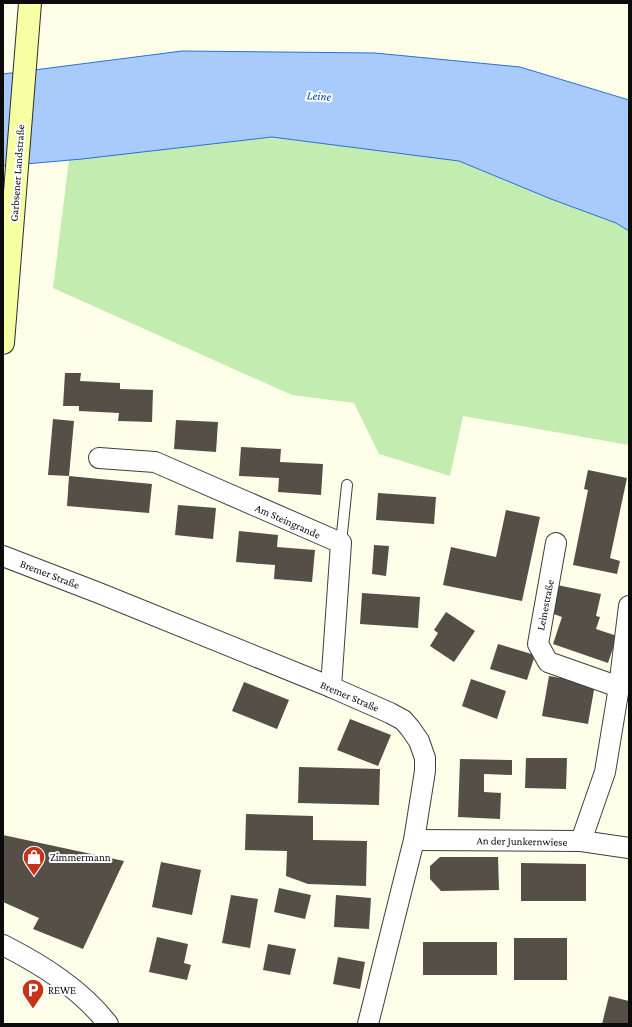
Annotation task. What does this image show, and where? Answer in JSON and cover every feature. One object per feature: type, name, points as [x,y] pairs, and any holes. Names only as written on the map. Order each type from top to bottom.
[{"type":"main road","name":"Garbsener Landstraße","points":[[3,343],[30,3]]},
{"type":"street","name":"Am Steingrande","points":[[100,458],[155,462],[341,543]]},
{"type":"street","points":[[331,687],[341,543]]},
{"type":"street","name":"Leinestraße","points":[[556,543],[538,644],[548,662],[619,687]]},
{"type":"street","name":"Bremer Straße","points":[[3,556],[331,687],[390,713],[403,720],[410,728],[419,741],[425,758],[425,771],[414,840],[368,1024]]},
{"type":"street","points":[[581,841],[605,772],[619,687],[629,606]]},
{"type":"street","name":"An der Junkernwiese","points":[[414,840],[581,841],[629,848]]},
{"type":"street","points":[[3,946],[21,954],[64,981],[101,1014],[108,1024]]},
{"type":"lane","points":[[341,543],[347,485]]},
{"type":"green space","points":[[272,137],[459,161],[551,199],[616,223],[629,231],[629,445],[463,416],[450,476],[379,454],[354,403],[292,395],[53,288],[69,160]]},
{"type":"water","name":"Leine","points":[[182,51],[375,53],[520,67],[629,100],[629,231],[616,223],[551,199],[459,161],[272,137],[82,159],[3,166],[3,74]]},
{"type":"building","points":[[65,373],[81,373],[80,381],[120,383],[120,389],[153,390],[152,422],[118,421],[119,413],[79,411],[79,406],[63,406]]},
{"type":"building","points":[[53,419],[74,421],[69,476],[48,475]]},
{"type":"building","points":[[176,420],[218,422],[216,452],[174,449]]},
{"type":"building","points":[[241,447],[281,449],[280,462],[323,464],[321,495],[278,492],[279,478],[239,476]]},
{"type":"building","points":[[588,470],[627,478],[610,558],[620,561],[617,574],[573,565],[588,490],[584,489]]},
{"type":"building","points":[[69,476],[152,484],[149,513],[67,506]]},
{"type":"building","points":[[378,493],[436,497],[434,524],[376,520]]},
{"type":"building","points":[[178,505],[216,508],[213,539],[175,535]]},
{"type":"building","points":[[506,510],[540,517],[522,601],[443,585],[451,547],[496,557]]},
{"type":"building","points":[[239,531],[278,535],[277,547],[315,550],[312,582],[274,579],[275,565],[236,562]]},
{"type":"building","points":[[374,545],[389,546],[386,576],[372,574]]},
{"type":"building","points":[[557,585],[601,594],[596,616],[600,617],[596,629],[617,636],[608,663],[553,644],[562,617],[551,613]]},
{"type":"building","points":[[362,593],[420,597],[418,628],[360,624]]},
{"type":"building","points":[[446,612],[475,631],[454,662],[430,646],[438,633],[434,630]]},
{"type":"building","points":[[498,644],[535,655],[527,680],[490,669]]},
{"type":"building","points":[[549,676],[595,684],[588,724],[542,716]]},
{"type":"building","points":[[471,679],[506,691],[497,719],[462,706]]},
{"type":"building","points":[[244,682],[289,700],[277,729],[232,711]]},
{"type":"building","points":[[350,719],[391,735],[378,766],[337,750]]},
{"type":"building","points":[[526,758],[567,758],[566,789],[525,788]]},
{"type":"building","points":[[460,759],[512,760],[512,775],[484,774],[484,792],[501,793],[500,819],[458,817]]},
{"type":"building","points":[[299,767],[380,769],[379,805],[298,803]]},
{"type":"building","points":[[246,814],[313,816],[313,840],[367,841],[366,886],[308,884],[286,876],[287,851],[245,850]]},
{"type":"building","points":[[3,835],[124,861],[83,949],[33,929],[39,918],[3,902]]},
{"type":"building","points":[[440,857],[498,857],[499,890],[441,891],[430,879],[430,866]]},
{"type":"building","points":[[161,862],[201,870],[192,915],[152,907]]},
{"type":"building","points":[[521,863],[586,864],[586,901],[521,901]]},
{"type":"building","points":[[279,888],[311,895],[305,919],[274,912]]},
{"type":"building","points":[[231,895],[258,899],[250,948],[222,943]]},
{"type":"building","points":[[336,895],[371,898],[369,929],[334,927]]},
{"type":"building","points":[[157,937],[188,944],[184,963],[191,965],[187,980],[149,972]]},
{"type":"building","points":[[514,938],[567,938],[567,980],[514,980]]},
{"type":"building","points":[[423,942],[497,942],[497,975],[423,975]]},
{"type":"building","points":[[268,944],[296,949],[290,975],[263,970]]},
{"type":"building","points":[[338,957],[365,962],[360,989],[333,984]]},
{"type":"building","points":[[609,996],[629,1001],[629,1024],[602,1024]]},
{"type":"place","name":"Zimmermann","points":[[34,876]]},
{"type":"place","name":"REWE","points":[[33,1010]]}]
